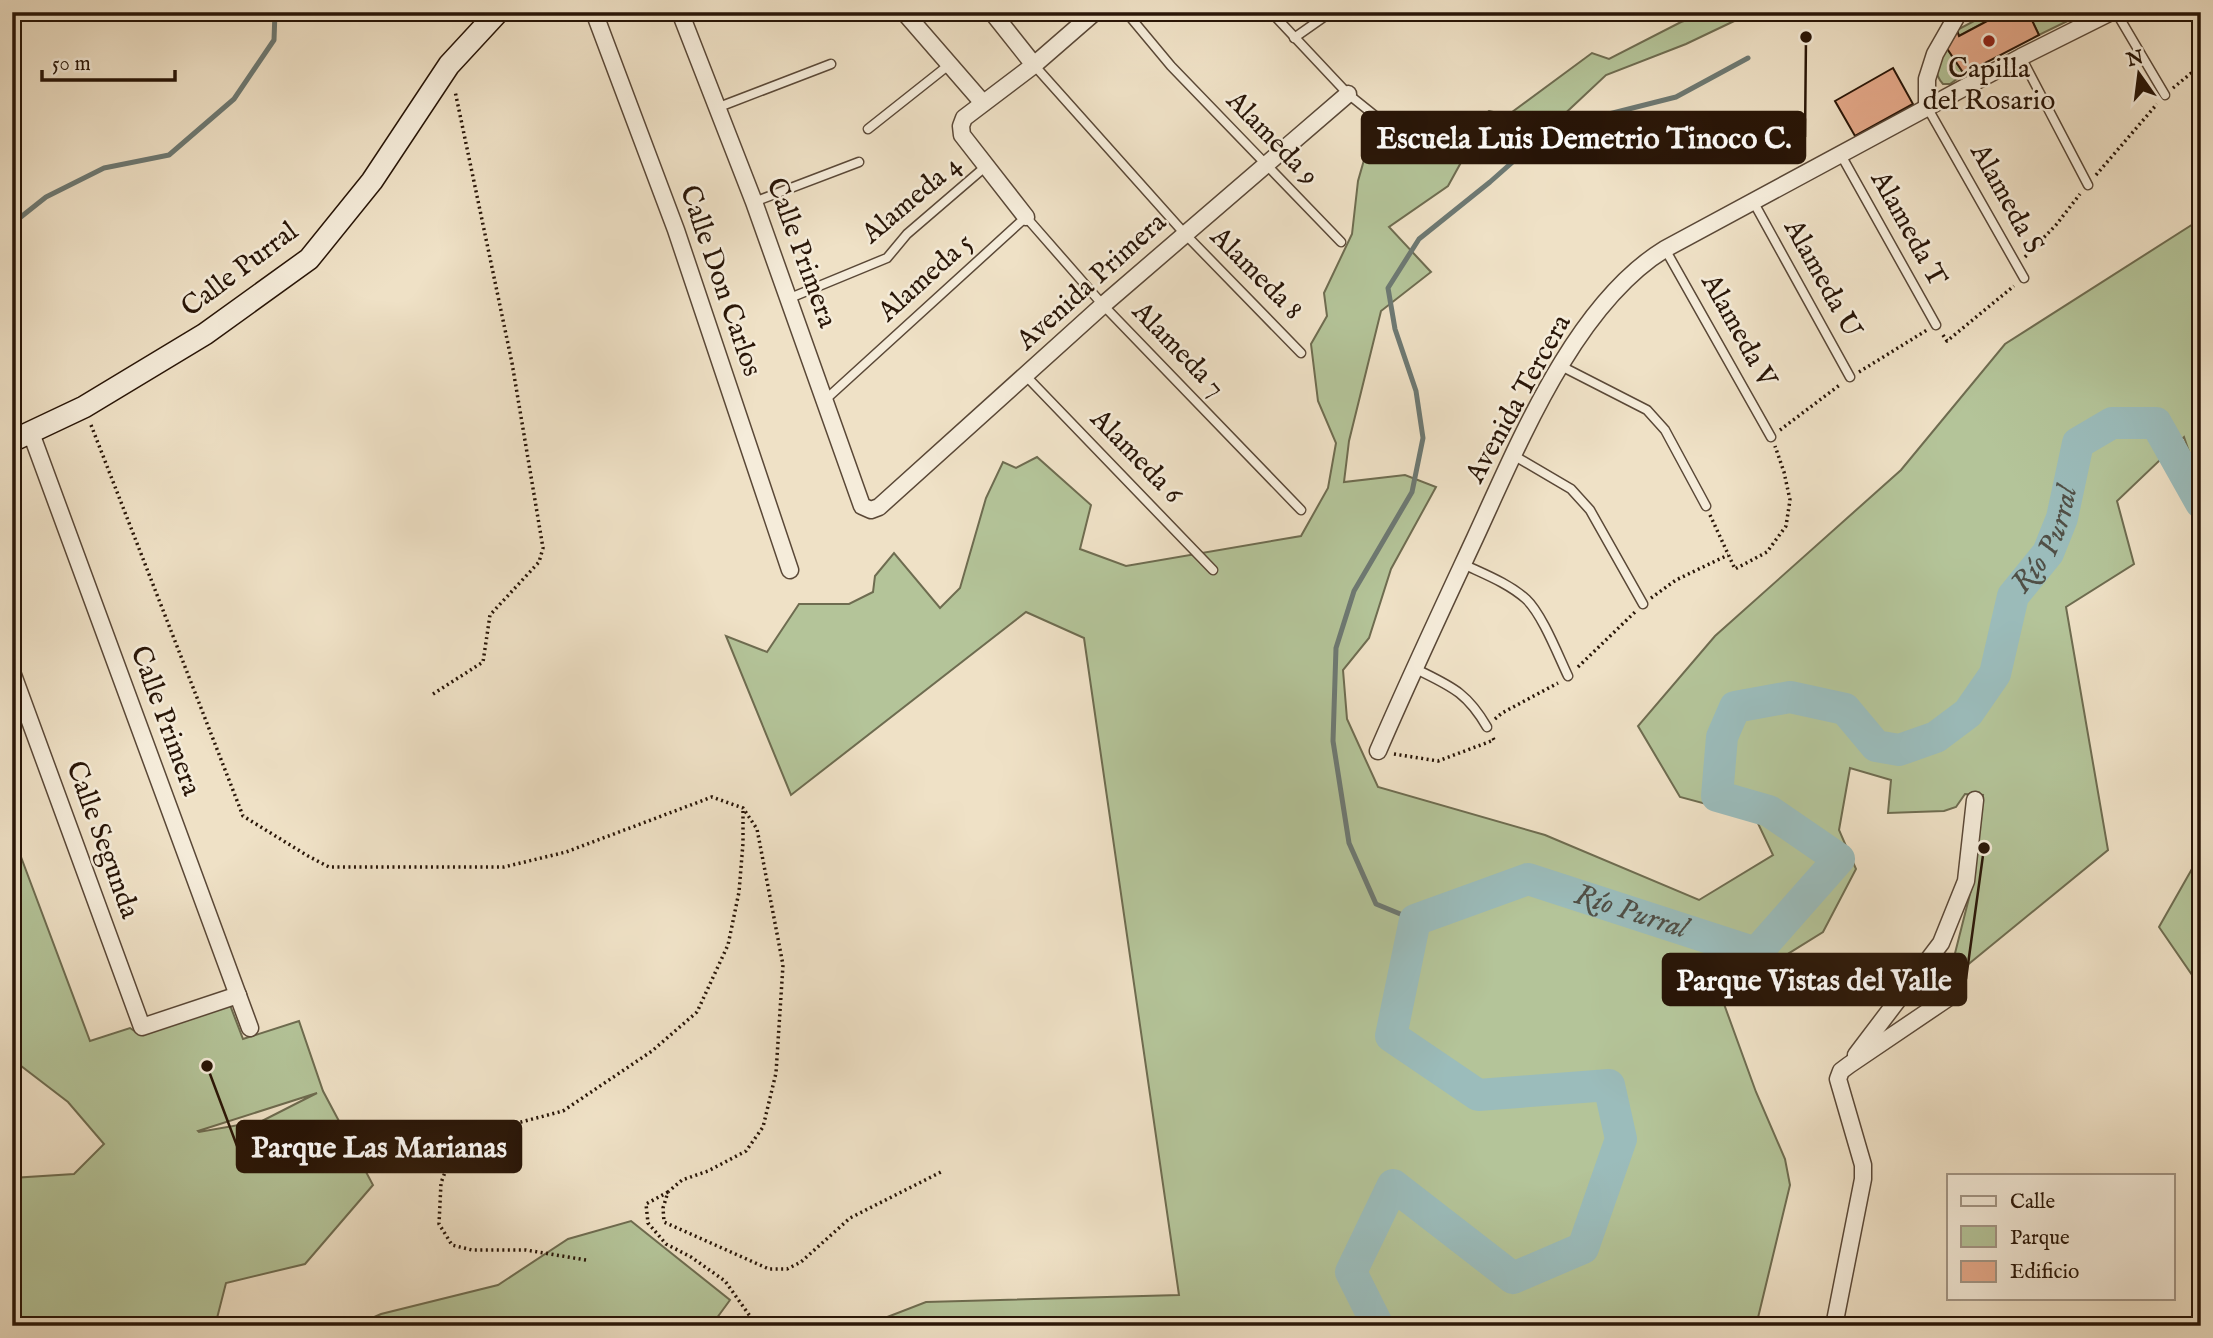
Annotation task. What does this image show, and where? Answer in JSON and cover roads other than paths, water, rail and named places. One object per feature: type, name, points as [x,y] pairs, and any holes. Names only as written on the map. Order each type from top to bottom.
[{"type":"street","name":"Calle Purral","points":[[22,437],[84,407],[205,334],[309,258],[372,181],[449,65],[498,12]]},
{"type":"street","name":"Calle Don Carlos","points":[[594,12],[676,230],[790,570]]},
{"type":"street","name":"Calle Primera","points":[[680,12],[719,107],[790,299],[862,506],[871,510]]},
{"type":"street","points":[[904,12],[983,103]]},
{"type":"street","points":[[992,12],[1034,65]]},
{"type":"street","points":[[1026,218],[961,135],[961,126],[964,118],[1034,65],[1095,12]]},
{"type":"street","points":[[1927,107],[1927,79],[1935,54],[1959,12]]},
{"type":"street","name":"Avenida Tercera","points":[[1378,751],[1514,455],[1560,366],[1605,300],[1625,278],[1665,249],[2021,57],[2114,12]]},
{"type":"street","name":"Avenida Primera","points":[[871,510],[879,507],[1103,304],[1348,94]]},
{"type":"street","name":"Calle Primera","points":[[22,437],[250,1028]]},
{"type":"street","name":"Calle Segunda","points":[[12,672],[142,1027],[238,995]]},
{"type":"street","points":[[1849,1065],[1941,943],[1966,881],[1975,800]]},
{"type":"street","points":[[1834,1326],[1863,1179],[1863,1165],[1838,1079],[1841,1071],[1849,1065],[1948,998]]},
{"type":"lane","name":"Alameda 9","points":[[1126,12],[1171,65],[1341,242]]},
{"type":"lane","points":[[1271,12],[1348,94],[1404,139]]},
{"type":"lane","points":[[1294,38],[1331,12]]},
{"type":"lane","points":[[2114,12],[2165,94]]},
{"type":"lane","points":[[2021,57],[2088,185]]},
{"type":"lane","points":[[719,107],[831,64]]},
{"type":"lane","points":[[868,129],[950,64]]},
{"type":"lane","name":"Alameda 8","points":[[1034,65],[1185,234],[1301,353]]},
{"type":"lane","name":"Alameda S","points":[[1927,107],[2024,278]]},
{"type":"lane","name":"Alameda T","points":[[1841,155],[1936,325]]},
{"type":"lane","points":[[754,202],[859,162]]},
{"type":"lane","name":"Alameda 4","points":[[790,299],[887,258],[907,234],[985,167]]},
{"type":"lane","name":"Alameda U","points":[[1754,203],[1850,377]]},
{"type":"lane","name":"Alameda 7","points":[[1026,218],[1103,304],[1301,510]]},
{"type":"lane","name":"Alameda 5","points":[[825,400],[1026,218]]},
{"type":"lane","name":"Alameda V","points":[[1665,249],[1771,436]]},
{"type":"lane","points":[[1560,366],[1647,410],[1665,430],[1706,506]]},
{"type":"lane","name":"Alameda 6","points":[[1026,376],[1213,570]]},
{"type":"lane","points":[[1514,455],[1571,489],[1590,510],[1643,604]]},
{"type":"lane","points":[[1463,564],[1509,587],[1528,600],[1568,676]]},
{"type":"lane","points":[[1414,668],[1458,690],[1474,705],[1487,727]]},
{"type":"waterway","points":[[12,224],[46,197],[104,168],[169,155],[234,99],[274,40],[275,12]]},
{"type":"waterway","points":[[1415,920],[1376,904],[1349,843],[1333,741],[1336,648],[1354,591],[1412,492],[1423,438],[1416,391],[1395,329],[1388,288],[1419,239],[1542,136],[1593,118],[1676,97],[1748,58]]},
{"type":"waterway","name":"Río Purral","points":[[1378,1326],[1351,1272],[1393,1185],[1513,1278],[1583,1248],[1621,1139],[1609,1085],[1478,1095],[1391,1036],[1415,920],[1528,879],[1756,953],[1839,859],[1769,811],[1717,796],[1722,737],[1735,707],[1790,697],[1845,709],[1876,746],[1899,750],[1936,737],[1968,713],[1995,674],[2013,596],[2048,553],[2062,518],[2078,443],[2112,423],[2156,423],[2201,503]]},
{"type":"place","name":"Escuela Luis Demetrio Tinoco C.","points":[[1806,37]]},
{"type":"place","name":"Capilla del Rosario","points":[[1989,41]]},
{"type":"place","name":"Parque Vistas del Valle","points":[[1984,848]]},
{"type":"place","name":"Parque Las Marianas","points":[[207,1066]]}]
